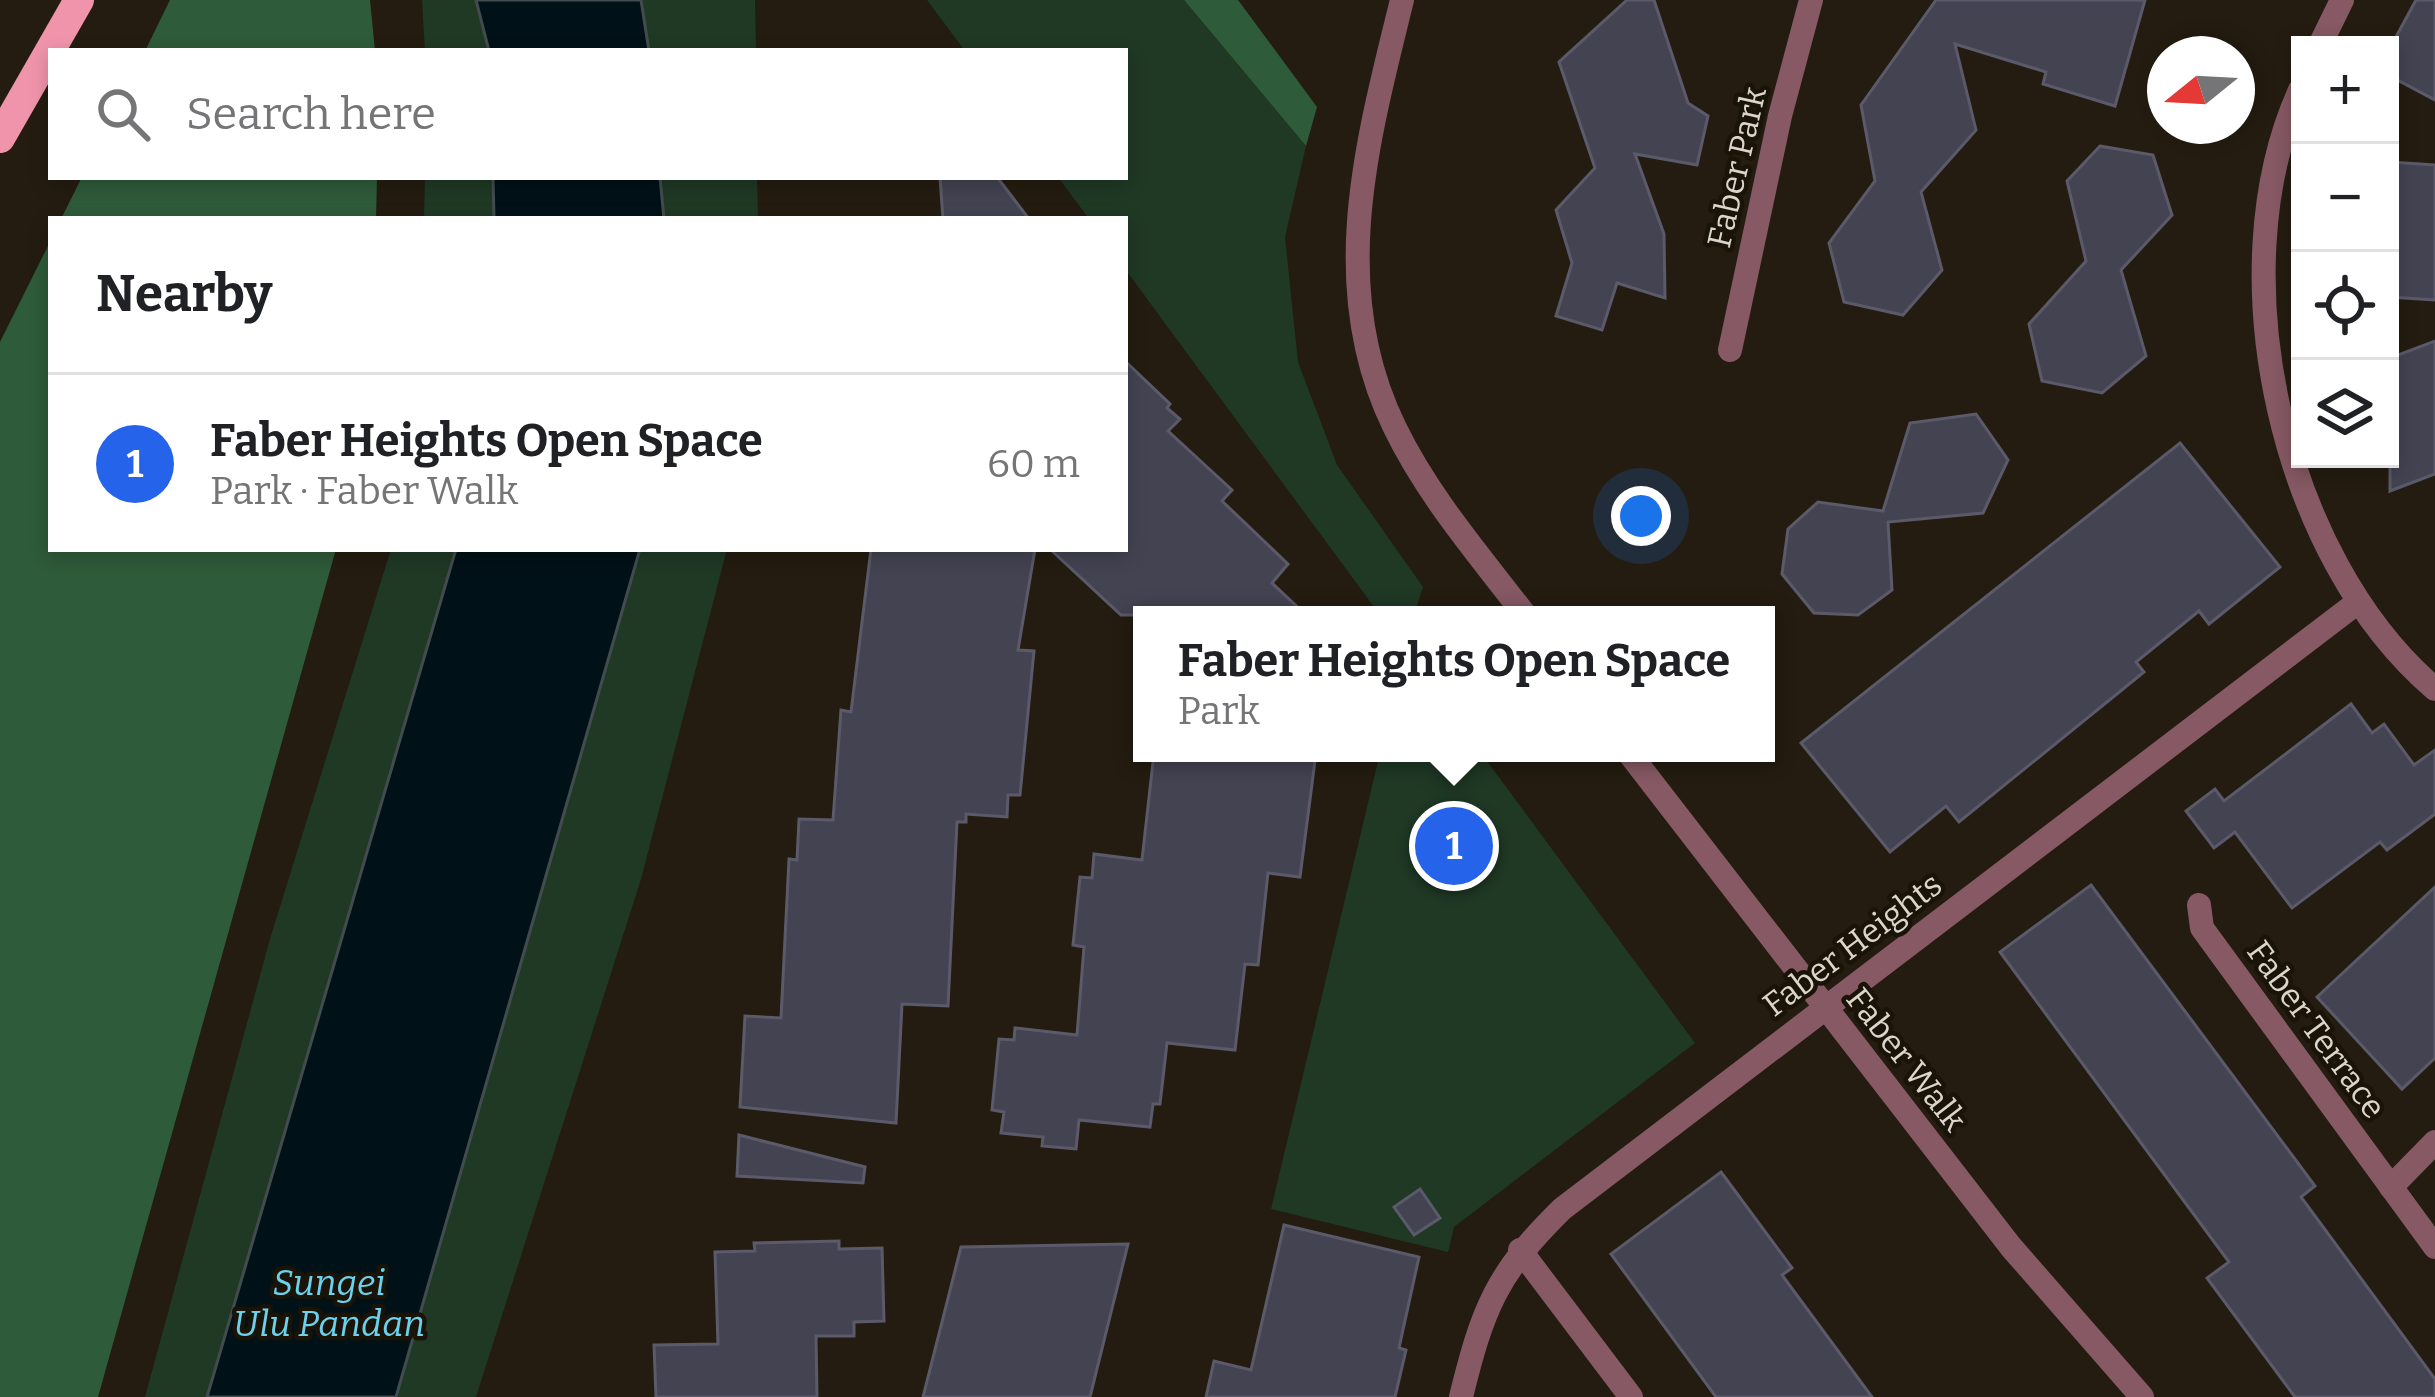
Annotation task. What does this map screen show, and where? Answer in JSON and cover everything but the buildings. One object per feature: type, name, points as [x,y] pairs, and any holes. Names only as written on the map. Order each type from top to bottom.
[{"type":"main road","points":[[52,48],[79,0]]},
{"type":"main road","points":[[0,138],[48,54]]},
{"type":"street","points":[[1402,0],[1363,160],[1356,262],[1367,351],[1394,426],[1430,490],[1518,606]]},
{"type":"street","name":"Faber Park","points":[[1730,350],[1780,116],[1811,0]]},
{"type":"street","points":[[2323,36],[2332,3]]},
{"type":"street","points":[[2291,119],[2270,188],[2263,260],[2268,355],[2277,411],[2305,497],[2358,602],[2412,670],[2435,688]]},
{"type":"street","name":"Faber Heights","points":[[1461,1397],[1488,1302],[1520,1250],[1562,1209],[2358,602]]},
{"type":"street","name":"Faber Walk","points":[[1636,762],[2011,1247],[2142,1397]]},
{"type":"street","name":"Faber Terrace","points":[[2199,904],[2202,928],[2435,1247]]},
{"type":"street","points":[[2391,1187],[2435,1142]]},
{"type":"street","points":[[1520,1250],[1631,1397]]},
{"type":"green space","points":[[170,0],[370,0],[375,48],[146,48]]},
{"type":"green space","points":[[422,0],[476,0],[488,48],[425,48]]},
{"type":"green space","points":[[641,0],[755,0],[756,48],[649,48]]},
{"type":"green space","points":[[927,0],[1184,0],[1306,146],[1285,237],[1298,362],[1337,465],[1423,587],[1417,606],[1373,606],[1128,273],[1128,216],[1087,216],[1060,180],[1128,180],[1128,48],[963,48]]},
{"type":"green space","points":[[1184,0],[1238,0],[1317,107],[1306,146]]},
{"type":"green space","points":[[80,180],[377,180],[376,216],[62,216]]},
{"type":"green space","points":[[425,180],[493,180],[494,216],[424,216]]},
{"type":"green space","points":[[660,180],[757,180],[758,216],[664,216]]},
{"type":"green space","points":[[48,246],[48,552],[335,552],[98,1397],[0,1397],[0,342]]},
{"type":"green space","points":[[390,552],[455,552],[207,1397],[145,1397],[270,939]]},
{"type":"green space","points":[[639,552],[726,552],[641,879],[476,1397],[396,1397]]},
{"type":"green space","points":[[1378,762],[1488,762],[1695,1043],[1454,1227],[1448,1252],[1271,1209]]},
{"type":"water","points":[[476,0],[641,0],[649,48],[488,48]]},
{"type":"water","points":[[493,180],[660,180],[664,216],[494,216]]},
{"type":"water","name":"Sungei Ulu Pandan","points":[[455,552],[639,552],[396,1397],[207,1397]]},
{"type":"place","name":"Faber Heights Open Space","points":[[1454,846]]}]
